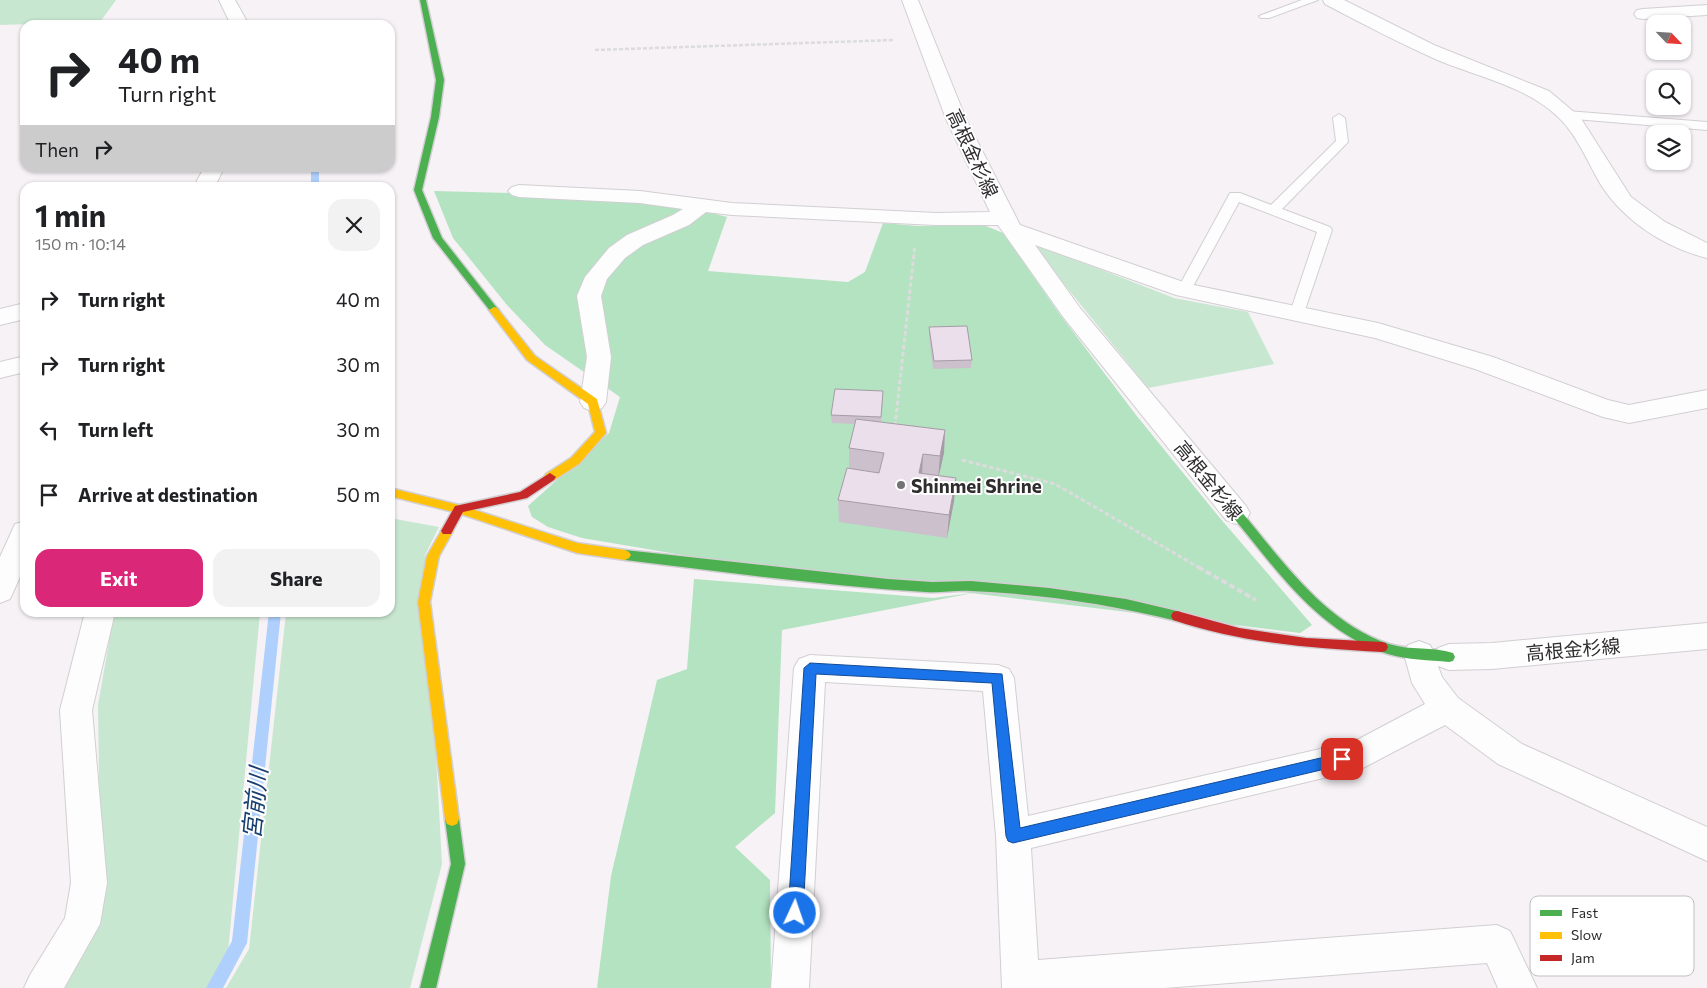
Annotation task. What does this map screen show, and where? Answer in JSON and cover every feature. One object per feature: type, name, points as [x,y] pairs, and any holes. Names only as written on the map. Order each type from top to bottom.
[{"type":"street","points":[[226,0],[237,20]]},
{"type":"street","points":[[424,0],[440,80],[435,117],[418,190],[438,238],[531,358],[593,402]]},
{"type":"street","name":"高根金杉線","points":[[910,0],[956,119],[1008,224],[1072,313],[1236,513],[1317,604],[1350,632],[1382,647],[1434,656],[1502,656],[1707,636]]},
{"type":"street","points":[[1331,0],[1389,32],[1528,89],[1552,101],[1568,115],[1587,138],[1616,192],[1627,203],[1661,228],[1707,251]]},
{"type":"street","points":[[1643,14],[1707,10]]},
{"type":"street","points":[[519,190],[640,197],[732,210],[1008,224],[1184,290],[1378,331],[1484,363],[1603,408],[1629,414],[1707,399]]},
{"type":"street","points":[[428,988],[458,864],[424,602],[433,556],[459,509],[524,495],[575,461],[601,433],[593,402],[599,357],[589,296],[596,277],[617,253],[635,240],[681,220],[701,206]]},
{"type":"street","points":[[0,317],[20,312]]},
{"type":"street","points":[[0,370],[20,365]]},
{"type":"street","points":[[395,493],[459,509],[577,548],[742,571],[929,587],[970,586],[1079,596],[1152,609],[1238,633],[1306,643],[1382,647]]},
{"type":"street","points":[[0,591],[20,544]]},
{"type":"street","points":[[43,988],[82,924],[89,883],[76,710],[99,617]]},
{"type":"street","points":[[1434,656],[1428,683],[1447,708],[1510,754],[1707,844]]},
{"type":"street","points":[[790,988],[810,668],[998,678],[1013,836],[1021,984],[1498,944],[1518,988]]},
{"type":"street","points":[[1013,836],[1361,754],[1447,708]]},
{"type":"lane","points":[[1265,16],[1313,0]]},
{"type":"lane","points":[[1568,115],[1707,126]]},
{"type":"lane","points":[[1273,211],[1342,142],[1338,118]]},
{"type":"lane","points":[[1184,290],[1235,196],[1325,230],[1298,313]]},
{"type":"path","points":[[595,50],[925,39]]},
{"type":"path","points":[[895,426],[918,218]]},
{"type":"path","points":[[962,460],[1054,484],[1260,602]]},
{"type":"green space","points":[[0,0],[116,0],[101,20],[20,20],[20,24],[0,25]]},
{"type":"green space","points":[[434,191],[582,196],[655,203],[692,209],[727,217],[708,271],[848,282],[865,272],[883,223],[918,226],[986,226],[1003,233],[1061,316],[1136,415],[1219,517],[1312,625],[1300,633],[747,566],[582,538],[548,527],[532,517],[528,506],[609,433],[620,397],[545,345],[507,305],[453,238]]},
{"type":"green space","points":[[1030,242],[1174,298],[1248,312],[1274,364],[1148,388]]},
{"type":"green space","points":[[395,519],[439,527],[425,555],[442,864],[410,988],[226,988],[249,949],[286,617],[395,617]]},
{"type":"green space","points":[[694,579],[933,598],[973,593],[782,630],[775,813],[735,847],[770,880],[771,988],[597,988],[611,876],[657,680],[687,669]]},
{"type":"green space","points":[[113,617],[260,617],[228,952],[207,988],[56,988],[100,842],[98,705]]},
{"type":"building","points":[[967,326],[972,360],[934,361],[929,327]]},
{"type":"building","points":[[835,389],[883,391],[881,417],[831,415]]},
{"type":"building","points":[[856,419],[945,430],[940,456],[923,454],[919,473],[956,478],[949,515],[838,500],[847,468],[879,473],[884,453],[849,448]]},
{"type":"waterway","name":"宮前川","points":[[315,172],[315,182]]},
{"type":"waterway","name":"宮前川","points":[[214,988],[239,943],[274,617]]},
{"type":"traffic: fast","points":[[423,0],[440,80],[435,117],[418,190],[438,238],[494,310]]},
{"type":"traffic: fast","points":[[1236,513],[1285,573],[1322,611],[1343,627],[1365,640],[1388,649],[1411,654],[1449,657]]},
{"type":"traffic: fast","points":[[625,555],[888,584],[932,587],[971,586],[1023,590],[1126,604],[1177,616]]},
{"type":"traffic: fast","points":[[428,988],[458,864],[452,819]]},
{"type":"traffic: slow","points":[[494,310],[531,358],[593,402],[601,433],[575,461],[550,477]]},
{"type":"traffic: slow","points":[[395,493],[459,509],[577,548],[625,555]]},
{"type":"traffic: slow","points":[[447,531],[433,556],[424,602],[452,819]]},
{"type":"traffic: jam","points":[[447,531],[459,509],[523,495],[550,477]]},
{"type":"traffic: jam","points":[[1177,616],[1239,633],[1306,643],[1382,647]]},
{"type":"place","name":"Shinmei Shrine","points":[[901,485]]},
{"type":"route","points":[[795,913],[810,668],[998,678],[1013,836],[1342,759]]}]
